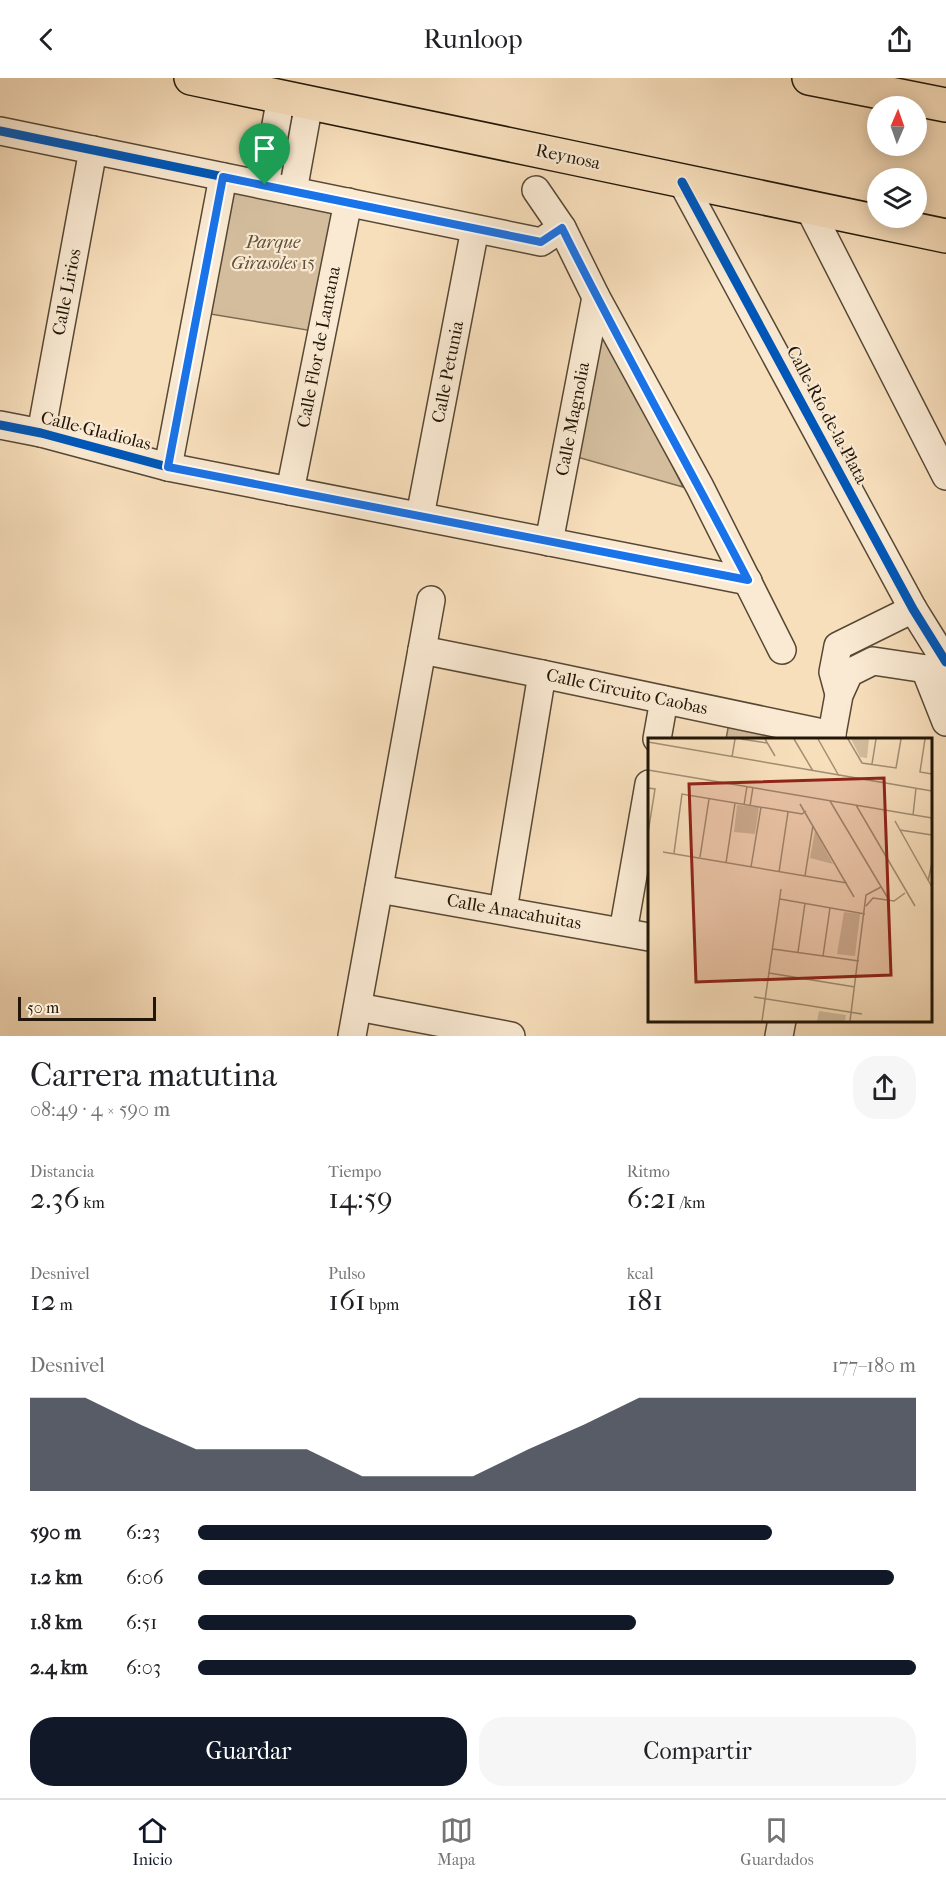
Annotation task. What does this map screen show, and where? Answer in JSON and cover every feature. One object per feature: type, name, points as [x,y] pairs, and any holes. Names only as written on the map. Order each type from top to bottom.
[{"type":"main road","name":"Reynosa","points":[[190,78],[946,236]]},
{"type":"main road","points":[[809,78],[852,82],[946,105]]},
{"type":"street","points":[[265,185],[295,100]]},
{"type":"street","points":[[293,191],[295,100]]},
{"type":"street","points":[[0,131],[541,242],[562,228]]},
{"type":"street","name":"Calle Lirios","points":[[41,433],[93,150]]},
{"type":"street","points":[[168,467],[223,177]]},
{"type":"street","name":"Calle Río de la Plata","points":[[682,182],[913,609],[939,668],[946,722]]},
{"type":"street","points":[[536,190],[562,228],[596,297],[700,486],[782,650]]},
{"type":"street","name":"Calle Flor de Lantana","points":[[290,491],[348,202]]},
{"type":"street","points":[[809,208],[946,476]]},
{"type":"street","name":"Calle Petunia","points":[[420,516],[475,229]]},
{"type":"street","name":"Calle Magnolia","points":[[549,542],[596,297]]},
{"type":"street","name":"Calle Gladiolas","points":[[0,425],[41,433],[168,467],[748,580]]},
{"type":"street","points":[[352,1036],[431,600]]},
{"type":"street","points":[[839,696],[833,672],[837,646],[913,609]]},
{"type":"street","name":"Calle Circuito Caobas","points":[[422,650],[832,737],[839,696]]},
{"type":"street","points":[[839,696],[849,673],[873,661],[939,668]]},
{"type":"street","points":[[503,910],[542,674]]},
{"type":"street","points":[[657,738],[664,700]]},
{"type":"street","points":[[636,935],[648,796]]},
{"type":"street","name":"Calle Anacahuitas","points":[[379,889],[636,935]]},
{"type":"street","points":[[358,1007],[511,1036]]},
{"type":"street","points":[[779,1036],[782,1021]]},
{"type":"green space","name":"Parque Girasoles 15","points":[[232,188],[335,202],[313,331],[210,314]]},
{"type":"green space","points":[[602,326],[683,487],[577,457]]},
{"type":"green space","points":[[729,723],[802,738],[726,738]]},
{"type":"cycle path","points":[[0,131],[541,242],[562,228]]},
{"type":"cycle path","points":[[682,182],[913,609],[946,662]]},
{"type":"cycle path","points":[[0,425],[41,433],[168,467],[748,581]]},
{"type":"route","points":[[223,177],[265,185],[541,242],[562,228],[596,297],[700,486],[748,580],[168,467],[223,177]]}]
